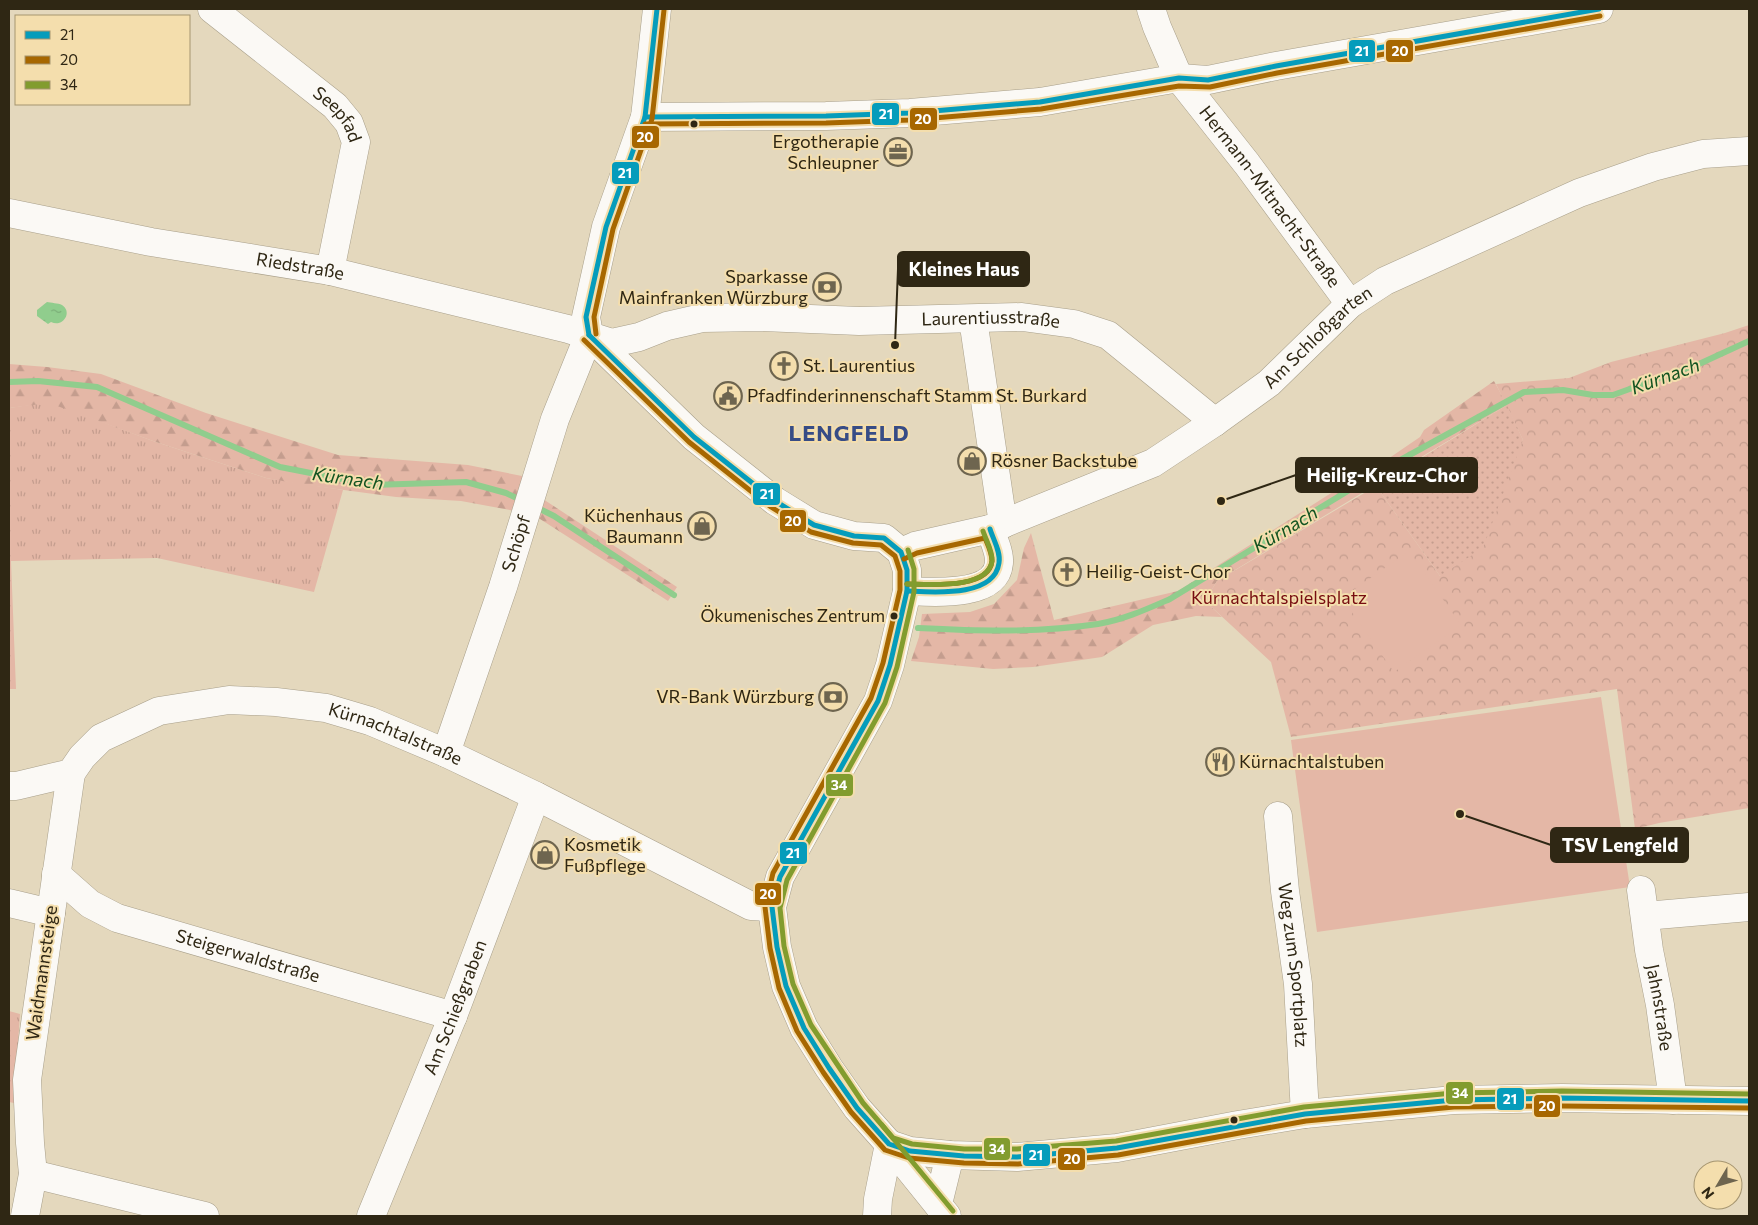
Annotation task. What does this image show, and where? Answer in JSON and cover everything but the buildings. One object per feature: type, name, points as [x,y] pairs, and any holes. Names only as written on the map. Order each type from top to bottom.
[{"type":"street","name":"Seepfad","points":[[212,9],[335,106],[349,123],[356,142],[330,271]]},
{"type":"street","points":[[657,9],[645,117],[606,227],[586,317],[590,335],[694,437],[775,501],[814,525],[854,536],[884,538],[901,552],[907,570],[907,591],[889,666],[878,701],[780,876],[772,907],[777,946],[786,986],[804,1028],[857,1108],[943,1210]]},
{"type":"street","name":"Hermann-Mitnacht-Straße","points":[[1151,9],[1157,28],[1179,78],[1247,164],[1350,304]]},
{"type":"street","points":[[645,117],[826,116],[910,113],[1040,102],[1179,78],[1208,80],[1276,66],[1599,9]]},
{"type":"street","name":"Am Schloßgarten","points":[[901,552],[915,546],[996,526],[1153,463],[1215,422],[1268,383],[1350,304],[1385,281],[1579,193],[1661,164],[1703,154],[1749,150]]},
{"type":"street","name":"Riedstraße","points":[[9,213],[151,242],[330,271],[568,328],[590,335]]},
{"type":"street","name":"Laurentiusstraße","points":[[590,335],[612,344],[667,326],[702,318],[761,317],[859,321],[1022,318],[1074,324],[1108,335],[1215,422]]},
{"type":"street","points":[[907,591],[935,592],[963,590],[979,586],[988,582],[993,577],[999,563],[973,319]]},
{"type":"street","name":"Schöpf","points":[[446,753],[503,587],[555,419],[590,335]]},
{"type":"street","name":"Kürnachtalstraße","points":[[71,773],[82,757],[101,738],[159,711],[229,700],[276,702],[326,708],[370,721],[446,753],[536,796],[751,906],[772,907]]},
{"type":"street","points":[[9,786],[71,773]]},
{"type":"street","name":"Waidmannsteige","points":[[24,1216],[34,1174],[30,1143],[27,1080],[71,773]]},
{"type":"street","name":"Am Schießgraben","points":[[371,1216],[453,1016],[536,796]]},
{"type":"street","name":"Weg zum Sportplatz","points":[[1278,816],[1284,891],[1298,984],[1305,1114]]},
{"type":"street","name":"Steigerwaldstraße","points":[[56,874],[90,904],[116,918],[453,1016]]},
{"type":"street","points":[[9,903],[51,913]]},
{"type":"street","name":"Jahnstraße","points":[[1673,1100],[1643,903],[1749,907]]},
{"type":"street","points":[[889,1144],[910,1151],[1017,1158],[1117,1148],[1305,1114],[1454,1100],[1562,1098],[1749,1101]]},
{"type":"street","points":[[877,1216],[878,1199],[889,1144]]},
{"type":"street","points":[[943,1210],[950,1155]]},
{"type":"street","points":[[34,1174],[205,1216]]},
{"type":"green space","name":"Kürnachtalspielsplatz","points":[[1749,325],[1749,808],[1659,823],[1635,829],[1617,689],[1291,737],[1271,662],[1205,601],[1217,581],[1376,486],[1440,576],[1523,440],[1496,384],[1569,378],[1611,362],[1725,333]]},
{"type":"green space","points":[[9,364],[101,374],[206,413],[338,455],[468,465],[522,476],[546,501],[677,587],[668,601],[540,519],[510,510],[461,501],[396,497],[266,478],[153,441],[49,403],[9,408]]},
{"type":"green space","points":[[1494,381],[1507,405],[1217,581],[1205,601],[1222,617],[1196,616],[1153,625],[1102,657],[1033,667],[993,669],[911,661],[919,637],[922,614],[970,612],[994,604],[1017,580],[1024,548],[1031,533],[1054,620],[1178,591],[1328,495],[1379,465],[1420,437],[1424,430]]},
{"type":"green space","points":[[49,402],[153,441],[266,478],[343,490],[314,592],[157,558],[11,561],[16,689],[9,689],[9,408]]},
{"type":"green space","points":[[1507,405],[1523,440],[1483,548],[1440,576],[1376,486]]},
{"type":"green space","points":[[1409,551],[1461,625],[1394,672],[1342,598]]},
{"type":"green space","points":[[1601,697],[1630,887],[1317,932],[1291,740]]},
{"type":"green space","points":[[9,1011],[20,1014],[14,1103],[9,1102]]},
{"type":"water","points":[[47,302],[60,304],[65,308],[67,315],[63,321],[48,324],[37,316],[37,310]]},
{"type":"waterway","name":"Kürnach","points":[[918,628],[1053,629],[1098,624],[1126,617],[1170,599],[1384,469],[1524,392],[1563,390],[1593,395],[1613,395],[1699,364],[1749,341]]},
{"type":"waterway","name":"Kürnach","points":[[9,382],[38,381],[97,387],[280,467],[372,485],[466,482],[506,493],[523,501]]},
{"type":"waterway","name":"Kürnach","points":[[534,506],[554,516],[674,595]]},
{"type":"transit line","name":"21","points":[[589,335],[586,317],[606,227],[645,117],[657,9]]},
{"type":"transit line","name":"21","points":[[645,117],[826,116],[910,113],[1040,102],[1179,78],[1208,80],[1276,66],[1599,9]]},
{"type":"transit line","name":"20","points":[[596,334],[594,317],[613,229],[652,119],[664,10]]},
{"type":"transit line","name":"20","points":[[645,124],[826,123],[910,120],[1041,109],[1179,86],[1210,87],[1277,73],[1600,16]]},
{"type":"transit line","name":"21","points":[[589,335],[694,437],[775,501],[814,525],[854,536],[884,538],[901,552],[907,570],[907,591],[890,665],[878,701],[780,877],[772,907],[777,947],[786,986],[804,1028],[857,1108],[889,1144],[910,1151],[964,1156],[1017,1157],[1117,1148],[1305,1114],[1454,1100],[1562,1098],[1749,1101]]},
{"type":"transit line","name":"20","points":[[584,340],[689,442],[771,507],[811,532],[853,543],[881,545],[895,556],[900,571],[900,590],[883,663],[871,698],[773,873],[765,907],[770,948],[779,988],[797,1031],[851,1112],[885,1150],[909,1158],[964,1163],[1018,1164],[1118,1155],[1306,1121],[1454,1107],[1749,1108]]},
{"type":"transit line","name":"21","points":[[907,591],[946,592],[975,588],[986,582],[995,574],[999,563],[998,550],[990,529]]},
{"type":"transit line","name":"34","points":[[907,584],[956,583],[980,577],[988,570],[992,561],[983,531]]},
{"type":"transit line","name":"20","points":[[904,559],[917,553],[985,538],[992,558],[988,570],[980,577],[969,581],[942,584],[907,584]]},
{"type":"transit line","name":"34","points":[[908,550],[914,569],[914,592],[897,667],[885,703],[787,880],[780,908],[784,946],[793,984],[811,1025],[863,1103],[893,1138],[912,1144],[964,1149],[1017,1149],[1116,1141],[1304,1107],[1453,1093],[1562,1091],[1749,1094]]},
{"type":"transit line","name":"34","points":[[882,1125],[953,1211]]},
{"type":"place","name":"Ergotherapie Schleupner","points":[[898,152]]},
{"type":"place","name":"Sparkasse Mainfranken Würzburg","points":[[827,287]]},
{"type":"place","name":"Kleines Haus","points":[[895,345]]},
{"type":"place","name":"St. Laurentius","points":[[784,366]]},
{"type":"place","name":"Pfadfinderinnenschaft Stamm St. Burkard","points":[[728,396]]},
{"type":"place","name":"Rösner Backstube","points":[[972,461]]},
{"type":"place","name":"Heilig-Kreuz-Chor","points":[[1221,501]]},
{"type":"place","name":"Küchenhaus Baumann","points":[[702,526]]},
{"type":"place","name":"Heilig-Geist-Chor","points":[[1067,572]]},
{"type":"place","name":"Ökumenisches Zentrum","points":[[894,616]]},
{"type":"place","name":"VR-Bank Würzburg","points":[[833,697]]},
{"type":"place","name":"Kürnachtalstuben","points":[[1220,762]]},
{"type":"place","name":"TSV Lengfeld","points":[[1460,814]]},
{"type":"place","name":"Kosmetik Fußpflege","points":[[545,855]]},
{"type":"district","name":"LENGFELD","points":[[849,433]]}]
